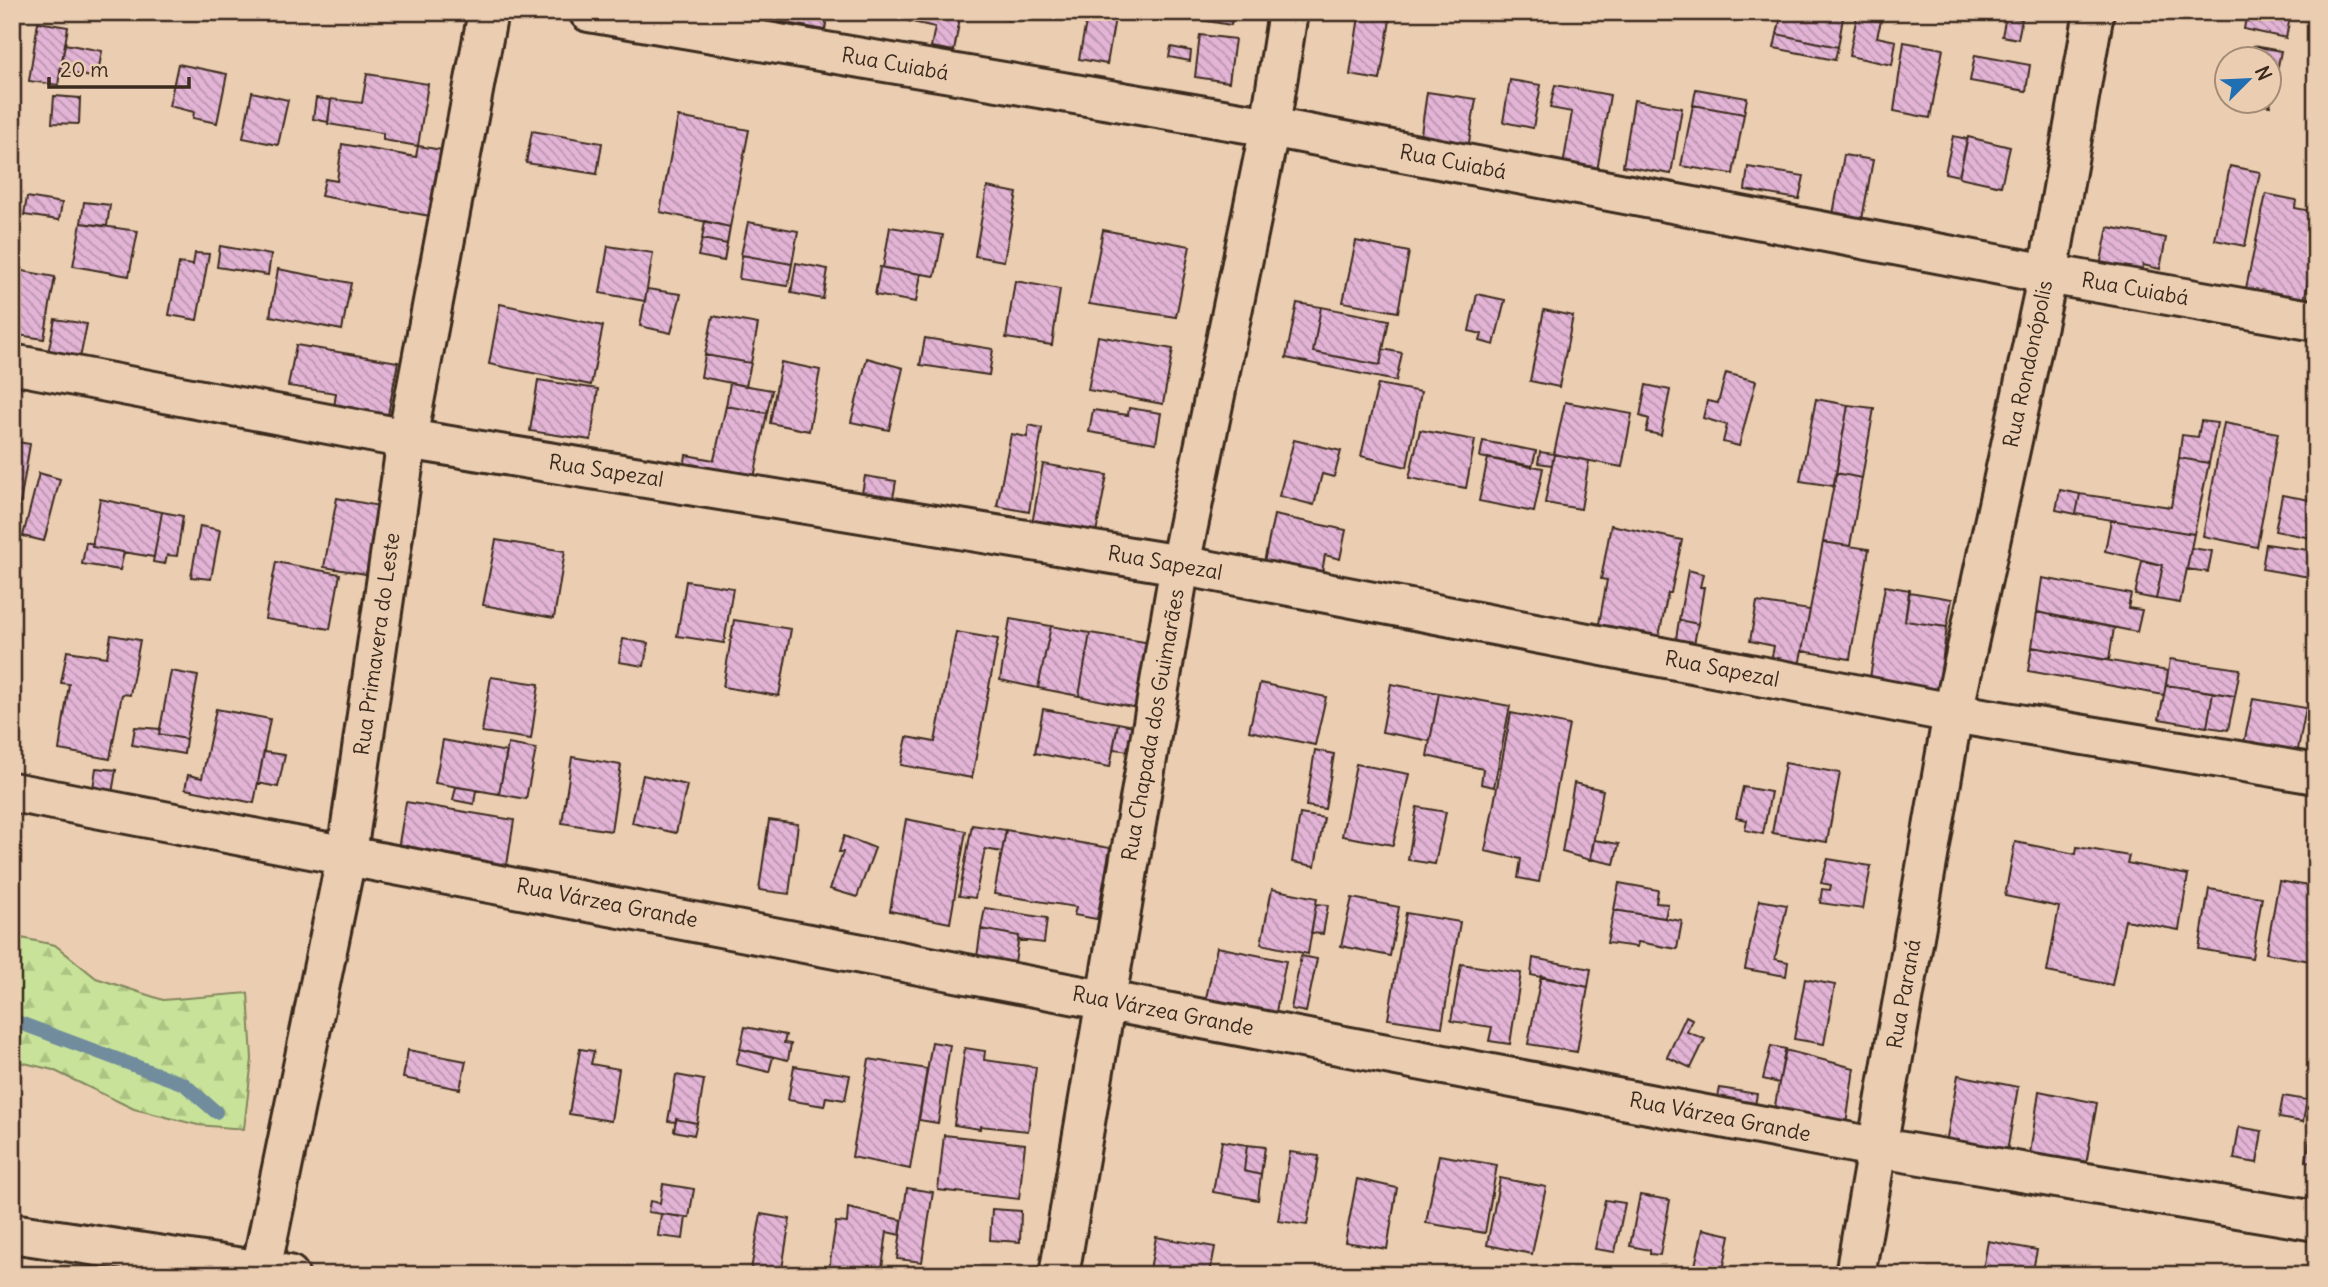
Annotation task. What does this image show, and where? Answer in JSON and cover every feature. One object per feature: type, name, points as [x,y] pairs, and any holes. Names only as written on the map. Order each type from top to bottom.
[{"type":"street","name":"Rua Primavera do Leste","points":[[270,1273],[347,852],[407,439],[488,12]]},
{"type":"street","name":"Rua Cuiabá","points":[[589,12],[1270,127],[2048,274],[2316,321]]},
{"type":"street","name":"Rua Chapada dos Guimarães","points":[[1059,1275],[1180,565],[1270,127],[1288,12]]},
{"type":"street","name":"Rua Rondonópolis","points":[[1953,713],[2048,274],[2094,12]]},
{"type":"street","name":"Rua Sapezal","points":[[12,364],[407,439],[1180,565],[1953,713],[2316,774]]},
{"type":"street","name":"Rua Paraná","points":[[1855,1275],[1953,713]]},
{"type":"street","name":"Rua Várzea Grande","points":[[12,792],[347,852],[1877,1147],[2316,1221]]},
{"type":"street","points":[[12,1233],[270,1273]]},
{"type":"green space","points":[[12,936],[55,945],[96,978],[163,1000],[248,993],[252,1059],[244,1129],[198,1125],[134,1109],[53,1070],[12,1060]]},
{"type":"building","points":[[755,12],[828,12],[825,30],[754,17]]},
{"type":"building","points":[[910,12],[961,12],[954,51],[931,47],[935,27],[908,21]]},
{"type":"building","points":[[982,12],[1011,12],[1009,20]]},
{"type":"building","points":[[1088,12],[1116,12],[1107,64],[1079,59]]},
{"type":"building","points":[[1166,12],[1233,12],[1231,25]]},
{"type":"building","points":[[1782,12],[1844,12],[1838,47],[1777,34]]},
{"type":"building","points":[[2247,12],[2291,12],[2286,38],[2244,29]]},
{"type":"building","points":[[1359,16],[1390,20],[1380,80],[1350,75]]},
{"type":"building","points":[[1857,16],[1881,21],[1877,37],[1896,41],[1892,65],[1849,56]]},
{"type":"building","points":[[2006,16],[2022,19],[2018,39],[2002,36]]},
{"type":"building","points":[[38,22],[68,27],[58,85],[29,81]]},
{"type":"building","points":[[1777,34],[1838,47],[1835,60],[1774,48]]},
{"type":"building","points":[[1200,35],[1235,39],[1229,82],[1195,77]]},
{"type":"building","points":[[1904,42],[1943,49],[1930,118],[1894,111]]},
{"type":"building","points":[[65,44],[102,51],[97,78],[60,71]]},
{"type":"building","points":[[1171,47],[1191,51],[1190,61],[1169,57]]},
{"type":"building","points":[[1975,55],[2030,65],[2026,91],[1970,81]]},
{"type":"building","points":[[178,64],[227,74],[217,123],[193,118],[194,112],[169,106]]},
{"type":"building","points":[[367,74],[428,84],[418,146],[383,140],[383,133],[328,124],[331,99],[362,103]]},
{"type":"building","points":[[1510,80],[1541,85],[1533,128],[1503,122]]},
{"type":"building","points":[[1555,85],[1610,95],[1597,171],[1563,166],[1572,112],[1550,108]]},
{"type":"building","points":[[1696,89],[1747,98],[1744,114],[1693,105]]},
{"type":"building","points":[[252,92],[288,100],[278,145],[243,138]]},
{"type":"building","points":[[1427,92],[1476,99],[1466,161],[1418,154]]},
{"type":"building","points":[[54,96],[80,98],[79,124],[52,123]]},
{"type":"building","points":[[316,98],[331,100],[328,122],[313,119]]},
{"type":"building","points":[[1634,100],[1682,108],[1671,174],[1623,166]]},
{"type":"building","points":[[1693,105],[1744,114],[1733,174],[1681,166]]},
{"type":"building","points":[[678,117],[749,130],[730,227],[660,212]]},
{"type":"building","points":[[532,131],[602,143],[597,174],[526,163]]},
{"type":"building","points":[[1953,136],[1967,139],[1959,176],[1945,173]]},
{"type":"building","points":[[1968,137],[2010,147],[2001,186],[1959,177]]},
{"type":"building","points":[[342,144],[416,157],[418,146],[442,150],[430,216],[321,196],[325,179],[337,181]]},
{"type":"building","points":[[1844,155],[1873,160],[1860,230],[1831,225]]},
{"type":"building","points":[[2230,166],[2260,172],[2245,246],[2215,240]]},
{"type":"building","points":[[1748,167],[1804,176],[1799,199],[1745,190]]},
{"type":"building","points":[[987,187],[1017,193],[1004,261],[975,256]]},
{"type":"building","points":[[2266,194],[2296,200],[2295,208],[2316,212],[2316,244],[2303,305],[2245,293]]},
{"type":"building","points":[[27,197],[62,203],[59,220],[24,215]]},
{"type":"building","points":[[84,202],[110,205],[107,226],[81,223]]},
{"type":"building","points":[[705,221],[730,227],[727,244],[702,239]]},
{"type":"building","points":[[748,222],[798,231],[792,264],[741,255]]},
{"type":"building","points":[[81,223],[138,231],[129,276],[73,266]]},
{"type":"building","points":[[890,227],[943,235],[935,276],[883,268]]},
{"type":"building","points":[[2108,227],[2166,238],[2160,269],[2143,265],[2139,284],[2098,276]]},
{"type":"building","points":[[1103,230],[1190,246],[1176,317],[1089,304]]},
{"type":"building","points":[[702,239],[727,244],[724,261],[698,256]]},
{"type":"building","points":[[1356,241],[1409,252],[1398,312],[1343,302]]},
{"type":"building","points":[[220,246],[271,255],[268,275],[217,267]]},
{"type":"building","points":[[608,246],[653,253],[645,301],[600,293]]},
{"type":"building","points":[[195,253],[209,254],[197,320],[169,315],[179,263],[193,265]]},
{"type":"building","points":[[742,255],[792,264],[788,286],[739,279]]},
{"type":"building","points":[[796,263],[828,269],[823,299],[791,293]]},
{"type":"building","points":[[880,267],[921,274],[916,302],[875,295]]},
{"type":"building","points":[[12,269],[55,277],[44,339],[12,334]]},
{"type":"building","points":[[278,269],[351,283],[342,330],[270,316]]},
{"type":"building","points":[[1015,281],[1060,289],[1052,345],[1006,338]]},
{"type":"building","points":[[647,289],[681,294],[671,333],[640,326]]},
{"type":"building","points":[[1477,294],[1505,300],[1494,345],[1480,341],[1482,334],[1469,331]]},
{"type":"building","points":[[1297,303],[1321,307],[1313,352],[1380,365],[1383,349],[1402,353],[1396,381],[1286,358]]},
{"type":"building","points":[[500,304],[603,326],[591,385],[489,364]]},
{"type":"building","points":[[1321,307],[1389,320],[1380,365],[1313,352]]},
{"type":"building","points":[[1544,310],[1573,316],[1559,387],[1530,381]]},
{"type":"building","points":[[713,316],[758,324],[751,363],[705,355]]},
{"type":"building","points":[[55,319],[87,324],[78,368],[46,363]]},
{"type":"building","points":[[1098,336],[1173,349],[1163,404],[1088,390]]},
{"type":"building","points":[[925,338],[993,349],[989,375],[920,365]]},
{"type":"building","points":[[296,345],[398,362],[386,425],[333,415],[336,393],[288,386]]},
{"type":"building","points":[[705,355],[751,363],[746,386],[701,377]]},
{"type":"building","points":[[867,358],[903,368],[889,430],[851,422]]},
{"type":"building","points":[[781,362],[820,370],[809,431],[770,423]]},
{"type":"building","points":[[1726,373],[1756,381],[1739,446],[1723,442],[1727,425],[1703,418],[1707,401],[1718,403]]},
{"type":"building","points":[[538,380],[598,389],[591,440],[530,431]]},
{"type":"building","points":[[730,383],[772,390],[767,413],[726,406]]},
{"type":"building","points":[[1378,384],[1421,392],[1407,467],[1361,456]]},
{"type":"building","points":[[1646,385],[1670,390],[1661,435],[1646,432],[1649,419],[1640,416]]},
{"type":"building","points":[[1816,399],[1848,405],[1834,486],[1800,481]]},
{"type":"building","points":[[1565,402],[1632,414],[1622,467],[1554,454]]},
{"type":"building","points":[[1848,405],[1874,408],[1862,478],[1836,473]]},
{"type":"building","points":[[726,406],[767,413],[752,488],[683,475],[686,455],[714,460]]},
{"type":"building","points":[[1129,408],[1161,413],[1156,443],[1089,432],[1093,410],[1128,415]]},
{"type":"building","points":[[2201,421],[2217,423],[2209,463],[2179,458],[2182,435],[2198,437]]},
{"type":"building","points":[[2224,423],[2278,433],[2257,547],[2203,536]]},
{"type":"building","points":[[1029,425],[1042,428],[1029,512],[997,506],[1011,434],[1027,437]]},
{"type":"building","points":[[1420,430],[1475,440],[1466,488],[1409,478]]},
{"type":"building","points":[[1294,440],[1341,451],[1334,477],[1322,474],[1314,505],[1279,496]]},
{"type":"building","points":[[12,441],[30,444],[18,516],[12,515]]},
{"type":"building","points":[[1483,441],[1536,451],[1532,467],[1480,457]]},
{"type":"building","points":[[1540,452],[1554,454],[1552,465],[1538,463]]},
{"type":"building","points":[[1554,454],[1589,461],[1581,509],[1545,503]]},
{"type":"building","points":[[1488,458],[1543,468],[1534,512],[1479,501]]},
{"type":"building","points":[[2179,458],[2209,463],[2194,534],[2076,514],[2080,494],[2171,507]]},
{"type":"building","points":[[1043,464],[1107,475],[1094,543],[1032,524]]},
{"type":"building","points":[[39,473],[60,479],[44,541],[23,536]]},
{"type":"building","points":[[1836,473],[1862,478],[1850,546],[1823,542]]},
{"type":"building","points":[[865,476],[896,481],[891,510],[860,505]]},
{"type":"building","points":[[2060,490],[2080,494],[2076,514],[2056,510]]},
{"type":"building","points":[[2282,495],[2316,501],[2316,539],[2275,531]]},
{"type":"building","points":[[337,498],[379,506],[366,574],[324,567]]},
{"type":"building","points":[[100,499],[162,512],[154,557],[92,547]]},
{"type":"building","points":[[162,512],[183,516],[177,556],[167,555],[165,564],[153,562]]},
{"type":"building","points":[[12,515],[18,516],[12,551]]},
{"type":"building","points":[[1274,515],[1346,530],[1340,559],[1325,555],[1321,578],[1263,567]]},
{"type":"building","points":[[2111,520],[2194,534],[2180,603],[2156,599],[2163,565],[2105,551]]},
{"type":"building","points":[[1611,525],[1682,540],[1659,636],[1663,636],[1660,649],[1590,638],[1593,622],[1599,624],[1607,580],[1601,579]]},
{"type":"building","points":[[200,526],[220,530],[211,579],[191,577]]},
{"type":"building","points":[[496,540],[565,551],[554,618],[483,605]]},
{"type":"building","points":[[86,542],[93,544],[92,547],[124,552],[120,570],[82,564]]},
{"type":"building","points":[[1823,542],[1869,549],[1850,659],[1802,651]]},
{"type":"building","points":[[2266,544],[2316,551],[2316,578],[2262,569]]},
{"type":"building","points":[[2191,548],[2212,551],[2208,572],[2187,569]]},
{"type":"building","points":[[2142,561],[2163,565],[2156,599],[2135,595]]},
{"type":"building","points":[[276,562],[340,574],[330,629],[265,619]]},
{"type":"building","points":[[1688,570],[1703,574],[1700,587],[1704,587],[1698,624],[1679,620]]},
{"type":"building","points":[[2042,578],[2131,594],[2128,608],[2142,610],[2137,632],[2037,612]]},
{"type":"building","points":[[686,581],[733,588],[724,643],[677,636]]},
{"type":"building","points":[[1885,586],[1910,590],[1905,621],[1947,627],[1937,698],[1869,684]]},
{"type":"building","points":[[1909,592],[1952,599],[1947,627],[1905,621]]},
{"type":"building","points":[[1757,602],[1810,610],[1798,671],[1770,667],[1774,646],[1750,641]]},
{"type":"building","points":[[2037,612],[2114,628],[2109,660],[2032,647]]},
{"type":"building","points":[[1010,619],[1051,626],[1038,688],[1000,680]]},
{"type":"building","points":[[734,620],[791,629],[779,696],[723,687]]},
{"type":"building","points":[[1679,620],[1698,624],[1693,649],[1675,645]]},
{"type":"building","points":[[1051,626],[1090,633],[1079,696],[1038,688]]},
{"type":"building","points":[[956,632],[998,639],[972,778],[901,765],[907,737],[935,742]]},
{"type":"building","points":[[1090,633],[1151,643],[1137,708],[1079,696]]},
{"type":"building","points":[[111,635],[140,640],[130,695],[122,694],[110,759],[59,750],[69,684],[61,683],[67,651],[107,657]]},
{"type":"building","points":[[623,639],[648,643],[644,666],[619,662]]},
{"type":"building","points":[[2032,647],[2168,671],[2164,695],[2028,671]]},
{"type":"building","points":[[2170,659],[2240,669],[2235,696],[2166,685]]},
{"type":"building","points":[[171,671],[198,676],[186,739],[159,734]]},
{"type":"building","points":[[491,677],[539,684],[531,739],[482,732]]},
{"type":"building","points":[[1260,683],[1326,697],[1315,745],[1249,731]]},
{"type":"building","points":[[1391,684],[1439,693],[1430,741],[1382,732]]},
{"type":"building","points":[[2166,685],[2213,692],[2207,727],[2159,719]]},
{"type":"building","points":[[2213,692],[2235,696],[2228,730],[2207,727]]},
{"type":"building","points":[[1439,693],[1510,706],[1494,787],[1481,784],[1483,769],[1427,756]]},
{"type":"building","points":[[2253,699],[2306,708],[2296,760],[2242,753]]},
{"type":"building","points":[[216,709],[270,719],[254,803],[185,789],[188,775],[202,778]]},
{"type":"building","points":[[1043,709],[1118,723],[1110,767],[1035,753]]},
{"type":"building","points":[[1511,713],[1569,725],[1539,882],[1518,878],[1521,859],[1485,851]]},
{"type":"building","points":[[1118,723],[1134,726],[1129,751],[1113,749]]},
{"type":"building","points":[[135,727],[160,729],[159,734],[186,739],[184,754],[132,745]]},
{"type":"building","points":[[443,740],[507,752],[499,794],[435,783]]},
{"type":"building","points":[[508,744],[536,749],[526,799],[499,794]]},
{"type":"building","points":[[1315,750],[1334,754],[1325,809],[1306,806]]},
{"type":"building","points":[[264,752],[285,755],[278,787],[258,783]]},
{"type":"building","points":[[572,757],[621,765],[611,831],[562,823]]},
{"type":"building","points":[[1785,763],[1840,773],[1827,842],[1772,833]]},
{"type":"building","points":[[1356,764],[1409,774],[1393,845],[1342,836]]},
{"type":"building","points":[[96,768],[116,770],[110,805],[91,802]]},
{"type":"building","points":[[643,775],[687,785],[676,833],[632,823]]},
{"type":"building","points":[[1574,783],[1603,790],[1590,860],[1562,852]]},
{"type":"building","points":[[456,787],[476,790],[474,804],[453,800]]},
{"type":"building","points":[[1743,787],[1771,792],[1763,834],[1745,830],[1747,820],[1736,818]]},
{"type":"building","points":[[406,802],[514,820],[505,878],[396,861]]},
{"type":"building","points":[[1417,807],[1446,812],[1435,864],[1408,860]]},
{"type":"building","points":[[1300,814],[1324,818],[1315,866],[1292,862]]},
{"type":"building","points":[[906,819],[966,831],[950,923],[890,911]]},
{"type":"building","points":[[769,820],[798,824],[789,894],[759,890]]},
{"type":"building","points":[[972,825],[1006,830],[1002,852],[985,849],[975,898],[959,896]]},
{"type":"building","points":[[1006,830],[1110,848],[1097,919],[1074,915],[1076,907],[994,894]]},
{"type":"building","points":[[844,836],[875,848],[857,897],[830,889],[843,852],[839,852]]},
{"type":"building","points":[[1594,840],[1619,844],[1614,864],[1591,859]]},
{"type":"building","points":[[2015,842],[2076,854],[2077,847],[2129,856],[2127,863],[2188,875],[2179,930],[2125,920],[2112,985],[2047,972],[2059,907],[2005,896]]},
{"type":"building","points":[[1828,859],[1871,866],[1863,909],[1820,903],[1822,889],[1830,890],[1831,885],[1821,883]]},
{"type":"building","points":[[2279,881],[2316,887],[2316,962],[2266,953]]},
{"type":"building","points":[[1619,883],[1658,890],[1656,903],[1668,904],[1665,918],[1614,910]]},
{"type":"building","points":[[1272,889],[1317,898],[1308,954],[1261,944]]},
{"type":"building","points":[[2209,889],[2262,897],[2252,958],[2199,949]]},
{"type":"building","points":[[1352,898],[1399,907],[1390,956],[1341,946]]},
{"type":"building","points":[[1759,900],[1787,905],[1775,959],[1788,962],[1786,976],[1745,969]]},
{"type":"building","points":[[1316,904],[1328,905],[1323,934],[1311,933]]},
{"type":"building","points":[[985,908],[1047,918],[1044,943],[1018,940],[1019,936],[981,929]]},
{"type":"building","points":[[1614,910],[1682,921],[1677,949],[1638,942],[1637,947],[1607,943]]},
{"type":"building","points":[[1406,913],[1460,922],[1442,1027],[1388,1019]]},
{"type":"building","points":[[981,929],[1019,936],[1015,963],[977,957]]},
{"type":"building","points":[[1217,947],[1286,961],[1275,1017],[1205,1003]]},
{"type":"building","points":[[1301,956],[1317,959],[1306,1012],[1291,1009]]},
{"type":"building","points":[[1533,958],[1591,969],[1588,987],[1531,975]]},
{"type":"building","points":[[1461,964],[1521,973],[1510,1044],[1489,1041],[1492,1027],[1451,1021]]},
{"type":"building","points":[[1541,976],[1588,987],[1577,1052],[1528,1044]]},
{"type":"building","points":[[1805,979],[1835,985],[1824,1044],[1794,1039]]},
{"type":"building","points":[[1686,1016],[1692,1019],[1687,1032],[1705,1039],[1691,1068],[1667,1057]]},
{"type":"building","points":[[745,1027],[786,1035],[784,1043],[791,1044],[788,1060],[740,1049]]},
{"type":"building","points":[[932,1042],[950,1045],[938,1123],[919,1120]]},
{"type":"building","points":[[1771,1046],[1786,1049],[1779,1083],[1763,1079]]},
{"type":"building","points":[[965,1048],[985,1051],[984,1060],[1036,1067],[1028,1131],[954,1125]]},
{"type":"building","points":[[580,1049],[594,1051],[591,1064],[619,1069],[611,1121],[569,1114]]},
{"type":"building","points":[[740,1049],[773,1057],[769,1072],[736,1064]]},
{"type":"building","points":[[408,1050],[466,1061],[460,1089],[403,1078]]},
{"type":"building","points":[[1785,1050],[1854,1068],[1846,1125],[1774,1111]]},
{"type":"building","points":[[869,1059],[927,1069],[910,1169],[852,1157]]},
{"type":"building","points":[[794,1066],[850,1075],[845,1100],[826,1097],[824,1106],[788,1100]]},
{"type":"building","points":[[676,1075],[704,1080],[697,1123],[676,1119],[676,1122],[668,1121]]},
{"type":"building","points":[[1958,1075],[2018,1087],[2006,1158],[1945,1149]]},
{"type":"building","points":[[1720,1088],[1757,1094],[1753,1116],[1715,1109]]},
{"type":"building","points":[[2039,1091],[2097,1103],[2085,1170],[2029,1161]]},
{"type":"building","points":[[2283,1096],[2307,1100],[2303,1122],[2279,1118]]},
{"type":"building","points":[[676,1119],[697,1123],[694,1135],[674,1131]]},
{"type":"building","points":[[2239,1127],[2262,1131],[2257,1163],[2234,1159]]},
{"type":"building","points":[[2311,1132],[2316,1133],[2316,1163],[2306,1161]]},
{"type":"building","points":[[944,1135],[1025,1144],[1019,1199],[938,1190]]},
{"type":"building","points":[[1222,1141],[1247,1145],[1244,1171],[1261,1175],[1258,1200],[1213,1192]]},
{"type":"building","points":[[1247,1145],[1265,1147],[1261,1175],[1244,1171]]},
{"type":"building","points":[[1290,1152],[1319,1156],[1307,1225],[1278,1221]]},
{"type":"building","points":[[1439,1155],[1497,1165],[1485,1233],[1426,1223]]},
{"type":"building","points":[[1500,1178],[1546,1187],[1532,1254],[1487,1245]]},
{"type":"building","points":[[1357,1179],[1397,1188],[1387,1249],[1345,1242]]},
{"type":"building","points":[[663,1184],[694,1189],[689,1218],[648,1212],[650,1201],[660,1203]]},
{"type":"building","points":[[907,1188],[933,1192],[922,1262],[897,1259]]},
{"type":"building","points":[[1640,1195],[1670,1200],[1660,1255],[1630,1246]]},
{"type":"building","points":[[1605,1200],[1625,1203],[1615,1252],[1595,1249]]},
{"type":"building","points":[[848,1208],[902,1220],[900,1235],[887,1232],[881,1275],[828,1275],[836,1222],[847,1223]]},
{"type":"building","points":[[992,1209],[1021,1211],[1020,1242],[990,1240]]},
{"type":"building","points":[[661,1214],[686,1217],[683,1239],[658,1236]]},
{"type":"building","points":[[761,1214],[790,1219],[781,1275],[750,1275]]},
{"type":"building","points":[[1703,1229],[1730,1235],[1722,1275],[1693,1275]]},
{"type":"building","points":[[1156,1237],[1215,1247],[1210,1273],[1194,1270],[1193,1275],[1149,1275]]},
{"type":"building","points":[[1988,1241],[2037,1250],[2032,1275],[1982,1275]]},
{"type":"building","points":[[2071,1266],[2120,1275],[2069,1275]]},
{"type":"waterway","points":[[12,1020],[184,1084],[216,1112]]}]
